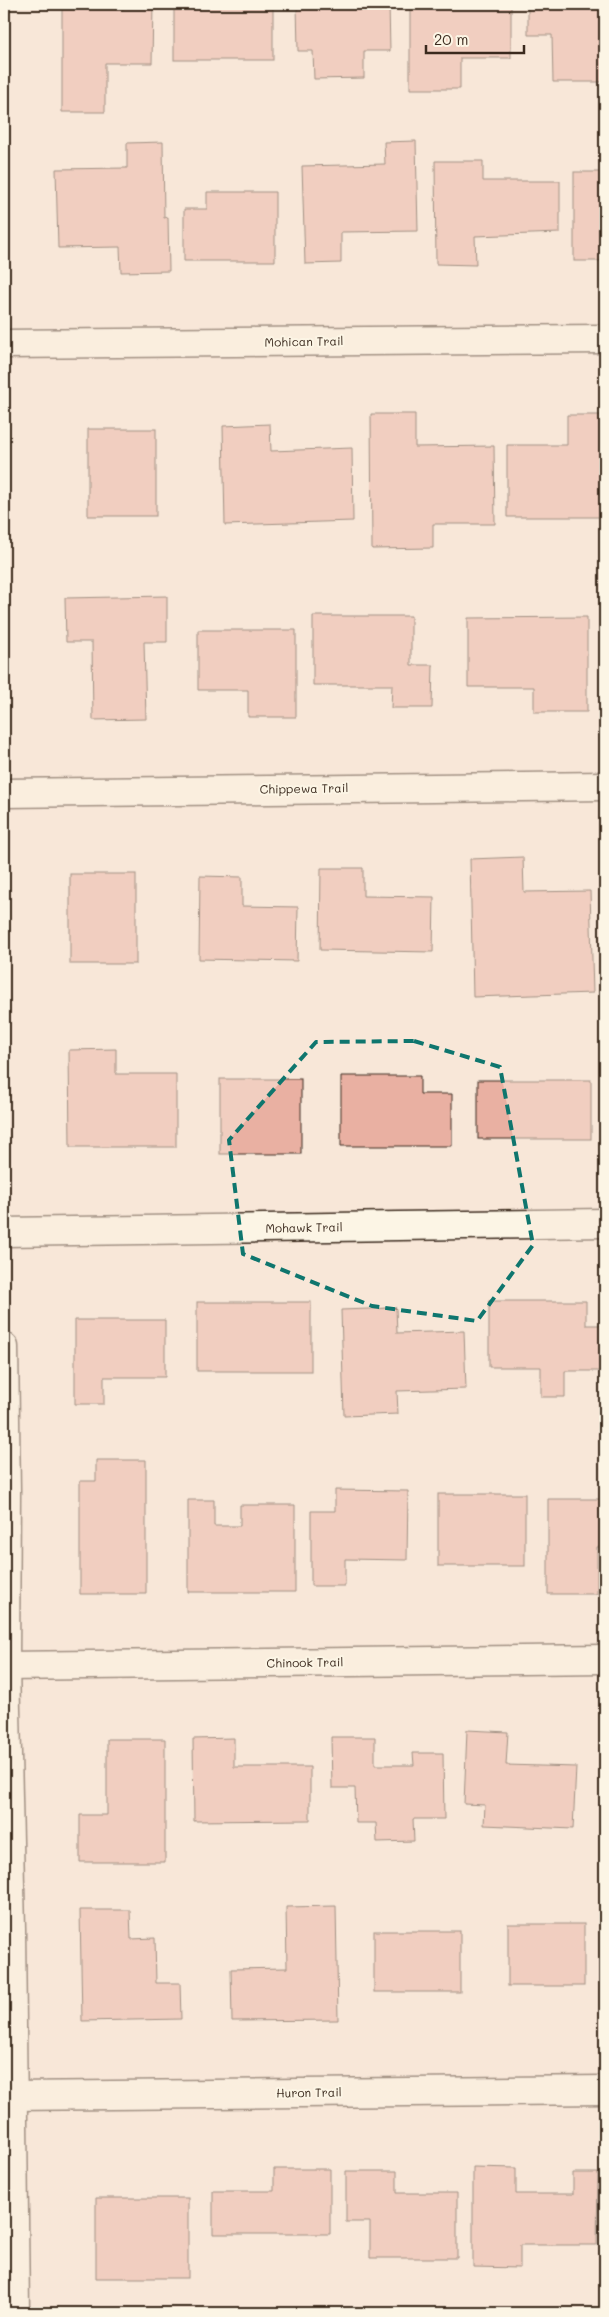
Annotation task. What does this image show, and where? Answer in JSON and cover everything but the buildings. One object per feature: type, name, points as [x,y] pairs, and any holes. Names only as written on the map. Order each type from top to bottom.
[{"type":"street","name":"Mohican Trail","points":[[4,344],[605,339]]},
{"type":"street","name":"Chippewa Trail","points":[[4,794],[605,786]]},
{"type":"street","name":"Mohawk Trail","points":[[4,1232],[605,1223]]},
{"type":"street","points":[[4,1347],[5,1666],[8,1929],[13,2096],[14,2313]]},
{"type":"street","name":"Chinook Trail","points":[[5,1666],[605,1659]]},
{"type":"street","name":"Huron Trail","points":[[13,2096],[605,2090]]},
{"type":"highlighted area","points":[[414,1041],[500,1067],[533,1245],[477,1321],[372,1306],[243,1254],[229,1140],[316,1042]]}]
